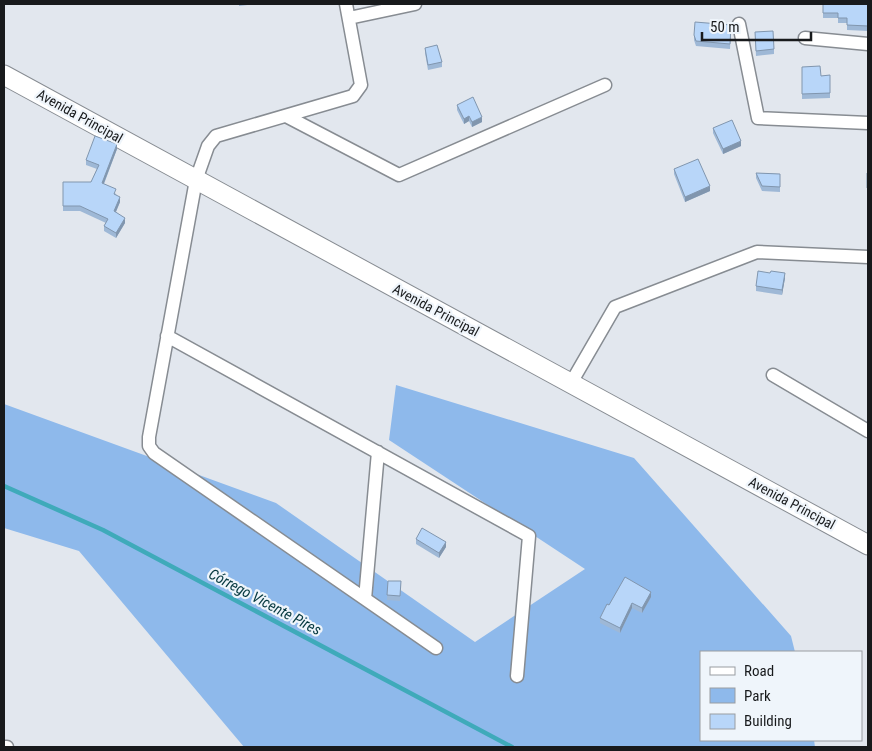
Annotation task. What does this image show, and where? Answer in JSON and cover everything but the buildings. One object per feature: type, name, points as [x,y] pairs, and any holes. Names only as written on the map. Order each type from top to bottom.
[{"type":"street","points":[[346,4],[361,85],[353,96],[216,136],[208,146],[196,180],[149,437],[149,446],[154,454],[436,648]]},
{"type":"street","points":[[349,18],[415,4]]},
{"type":"street","points":[[739,24],[758,118],[868,123]]},
{"type":"street","points":[[804,38],[868,44]]},
{"type":"street","name":"Avenida Principal","points":[[4,74],[868,545]]},
{"type":"street","points":[[286,116],[399,175],[605,85]]},
{"type":"street","points":[[571,384],[615,307],[757,252],[868,257]]},
{"type":"street","points":[[167,336],[529,536],[517,676]]},
{"type":"street","points":[[773,375],[868,431]]},
{"type":"street","points":[[365,599],[378,452]]},
{"type":"green space","points":[[396,385],[634,458],[791,636],[795,651],[700,651],[700,741],[814,741],[815,747],[244,747],[79,551],[4,528],[4,404],[276,503],[475,642],[585,569],[389,440]]},
{"type":"waterway","name":"Córrego Vicente Pires","points":[[4,486],[103,530],[512,747]]}]
